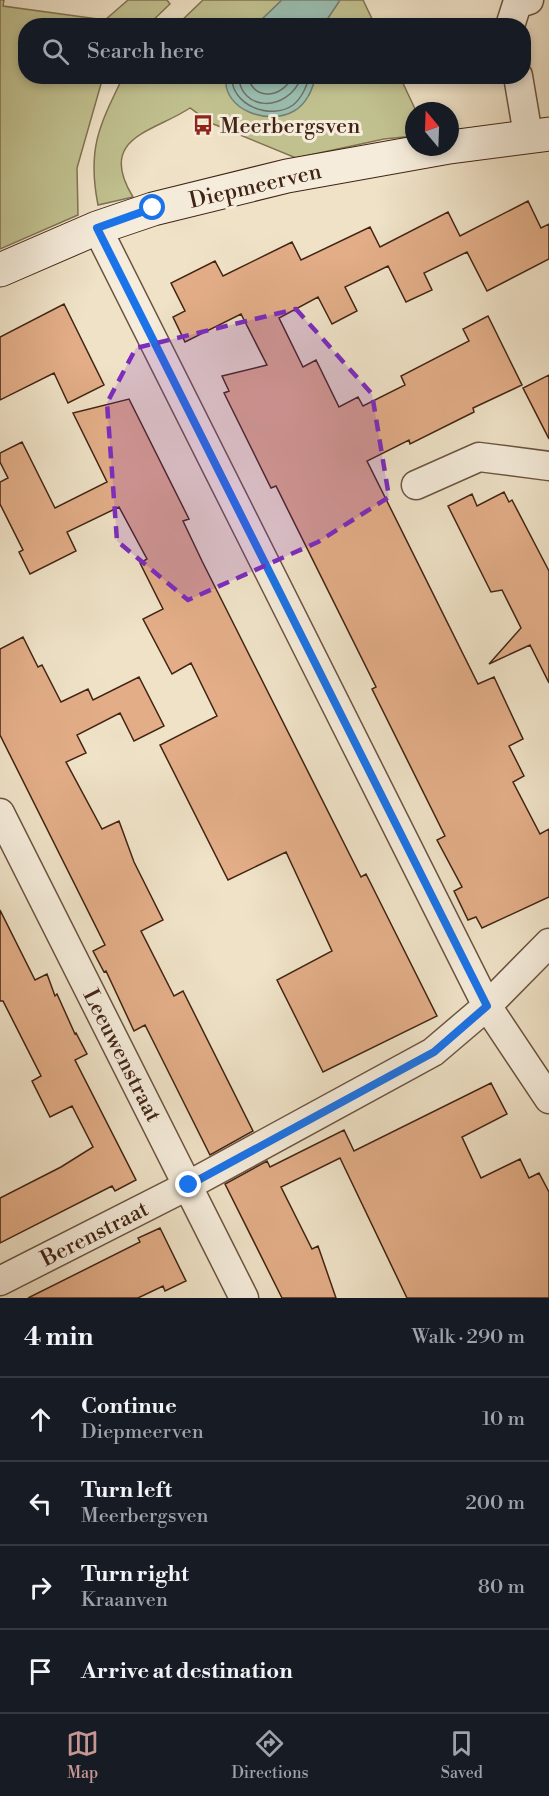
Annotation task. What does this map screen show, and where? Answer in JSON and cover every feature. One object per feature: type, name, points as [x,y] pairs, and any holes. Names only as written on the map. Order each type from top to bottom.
[{"type":"street","points":[[513,18],[517,4],[529,0]]},
{"type":"street","points":[[521,84],[538,135]]},
{"type":"street","name":"Diepmeerven","points":[[459,146],[538,135]]},
{"type":"street","name":"Diepmeerven","points":[[0,270],[97,228],[153,208],[287,176],[405,155]]},
{"type":"street","points":[[97,228],[487,1006],[549,1099]]},
{"type":"street","points":[[417,484],[479,457],[549,465]]},
{"type":"street","name":"Leeuwenstraat","points":[[0,813],[244,1298]]},
{"type":"street","name":"Berenstraat","points":[[0,1281],[189,1185],[434,1052],[487,1006],[549,943]]},
{"type":"highlighted area","points":[[296,309],[372,394],[389,497],[318,542],[188,600],[117,541],[107,403],[136,348]]},
{"type":"green space","points":[[0,0],[4,0],[3,6],[90,18],[18,18],[18,84],[101,84],[77,168],[78,215],[0,249]]},
{"type":"green space","points":[[128,0],[167,0],[170,4],[155,18],[107,18]]},
{"type":"green space","points":[[203,0],[282,0],[263,18],[184,18]]},
{"type":"green space","points":[[340,0],[363,0],[372,18],[328,18]]},
{"type":"green space","points":[[120,84],[232,84],[309,95],[313,84],[403,84],[412,102],[405,102],[405,137],[384,139],[296,158],[211,123],[190,108],[146,131],[125,149],[121,161],[123,177],[133,197],[98,205],[94,168],[97,138]]},
{"type":"water","points":[[282,0],[340,0],[328,18],[263,18]]},
{"type":"water","points":[[227,84],[314,84],[299,108],[284,115],[272,117],[260,116],[239,106],[231,98]]},
{"type":"building","points":[[528,201],[541,228],[549,224],[549,259],[487,291],[467,252],[424,273],[432,290],[406,302],[388,266],[345,287],[357,311],[332,324],[318,297],[279,318],[303,367],[316,360],[339,407],[358,397],[363,406],[405,385],[401,376],[469,341],[463,329],[488,316],[522,385],[473,408],[474,412],[410,444],[409,440],[367,461],[478,684],[494,677],[523,739],[509,746],[524,776],[513,782],[540,834],[549,829],[549,897],[482,928],[476,917],[468,920],[454,891],[462,887],[437,840],[445,836],[372,689],[376,687],[276,486],[271,488],[224,393],[229,391],[222,376],[267,365],[241,314],[185,342],[173,317],[185,311],[171,283],[215,261],[223,276],[292,242],[301,260],[370,227],[380,247],[448,212],[460,236]]},
{"type":"building","points":[[64,304],[104,385],[68,403],[54,373],[0,400],[0,337]]},
{"type":"building","points":[[549,375],[549,439],[523,388]]},
{"type":"building","points":[[129,399],[189,519],[183,521],[202,561],[361,877],[366,874],[437,1016],[323,1072],[277,980],[332,951],[286,852],[228,880],[160,745],[217,716],[191,663],[172,674],[143,619],[163,609],[140,563],[147,559],[119,507],[67,532],[76,551],[30,574],[19,552],[23,550],[0,504],[0,482],[8,478],[0,462],[0,453],[22,442],[55,508],[107,482],[73,413]]},
{"type":"building","points":[[504,492],[509,502],[512,500],[549,571],[549,683],[530,645],[489,664],[521,628],[502,590],[491,592],[448,506],[472,494],[477,506]]},
{"type":"building","points":[[23,637],[38,667],[42,665],[61,702],[88,689],[93,700],[139,677],[164,726],[134,741],[120,713],[77,735],[86,753],[66,762],[102,829],[119,821],[134,862],[163,920],[141,931],[174,996],[183,991],[253,1131],[210,1155],[145,1025],[134,1031],[106,971],[104,972],[93,951],[105,945],[0,735],[0,649]]},
{"type":"building","points":[[0,910],[35,980],[47,974],[55,996],[57,994],[87,1054],[75,1060],[136,1180],[115,1191],[112,1186],[0,1243],[0,1198],[61,1167],[93,1147],[72,1106],[50,1117],[32,1081],[41,1076],[3,1001],[0,1001]]},
{"type":"building","points":[[491,1083],[507,1114],[462,1137],[481,1178],[520,1159],[529,1178],[539,1173],[549,1192],[549,1298],[407,1298],[340,1158],[281,1187],[312,1249],[318,1246],[336,1298],[282,1298],[225,1184],[267,1161],[270,1167],[344,1130],[354,1151]]},
{"type":"building","points":[[160,1228],[186,1281],[165,1291],[163,1286],[138,1298],[28,1298],[140,1242],[138,1238]]},
{"type":"place","name":"Meerbergsven","points":[[203,125]]},
{"type":"route","points":[[153,208],[97,228],[487,1006],[434,1052],[189,1185]]}]
